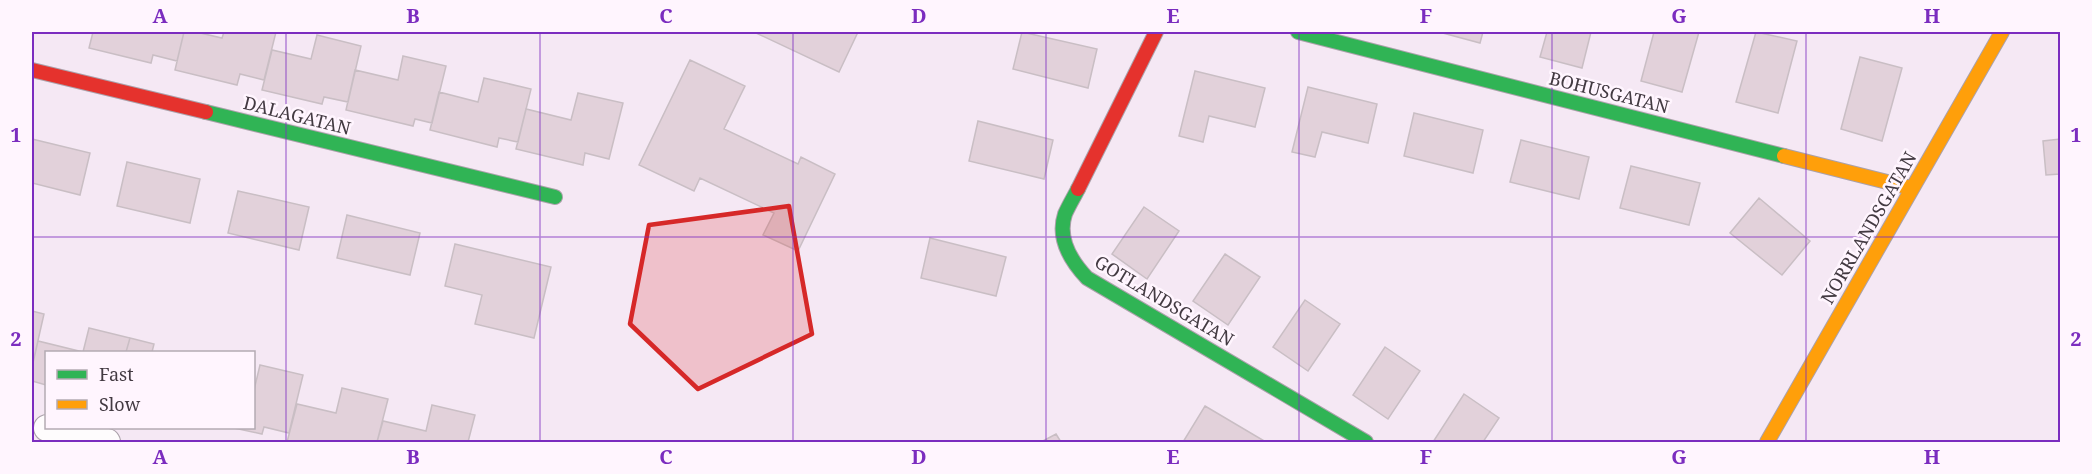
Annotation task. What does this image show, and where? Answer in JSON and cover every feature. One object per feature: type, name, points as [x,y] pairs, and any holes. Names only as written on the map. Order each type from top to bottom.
[{"type":"street","name":"GOTLANDSGATAN","points":[[1156,32],[1065,215],[1063,239],[1070,257],[1076,268],[1087,278],[1366,442]]},
{"type":"street","name":"BOHUSGATAN","points":[[1298,32],[1911,188]]},
{"type":"street","name":"NORRLANDSGATAN","points":[[1767,442],[2002,32]]},
{"type":"street","name":"DALAGATAN","points":[[32,70],[555,197]]},
{"type":"street","points":[[55,429],[107,442]]},
{"type":"highlighted area","points":[[789,206],[812,334],[698,389],[630,324],[649,225]]},
{"type":"building","points":[[93,32],[184,32],[177,61],[153,55],[151,63],[89,48]]},
{"type":"building","points":[[184,32],[196,32],[222,38],[224,32],[276,32],[264,80],[240,74],[237,85],[175,70]]},
{"type":"building","points":[[754,32],[858,32],[839,72]]},
{"type":"building","points":[[1022,32],[1097,49],[1088,88],[1013,69]]},
{"type":"building","points":[[1439,32],[1483,32],[1480,43]]},
{"type":"building","points":[[1547,32],[1591,32],[1582,68],[1540,57]]},
{"type":"building","points":[[1654,32],[1699,32],[1682,92],[1641,81]]},
{"type":"building","points":[[1756,32],[1797,41],[1778,113],[1736,102]]},
{"type":"building","points":[[317,35],[361,46],[348,102],[324,97],[322,104],[262,90],[272,50],[311,59]]},
{"type":"building","points":[[403,56],[446,66],[432,123],[415,119],[413,126],[346,110],[355,70],[398,80]]},
{"type":"building","points":[[1860,57],[1902,68],[1882,141],[1841,129]]},
{"type":"building","points":[[690,60],[745,86],[724,129],[798,164],[801,157],[835,174],[798,251],[763,235],[774,213],[700,178],[694,191],[639,165]]},
{"type":"building","points":[[1195,71],[1265,88],[1255,127],[1209,116],[1203,142],[1179,136]]},
{"type":"building","points":[[484,78],[531,89],[518,142],[499,138],[497,147],[430,130],[439,92],[478,102]]},
{"type":"building","points":[[1308,87],[1377,104],[1368,143],[1322,132],[1315,157],[1292,152]]},
{"type":"building","points":[[578,93],[623,103],[609,159],[585,153],[583,165],[516,149],[526,109],[571,120]]},
{"type":"building","points":[[1414,113],[1483,130],[1473,173],[1404,156]]},
{"type":"building","points":[[978,121],[1053,140],[1044,179],[969,161]]},
{"type":"building","points":[[32,139],[90,153],[80,195],[32,183]]},
{"type":"building","points":[[2060,139],[2060,174],[2046,175],[2043,141]]},
{"type":"building","points":[[1521,140],[1589,157],[1579,199],[1510,182]]},
{"type":"building","points":[[127,162],[200,179],[190,223],[117,206]]},
{"type":"building","points":[[1631,166],[1700,183],[1689,225],[1620,208]]},
{"type":"building","points":[[238,191],[309,207],[299,250],[228,233]]},
{"type":"building","points":[[1759,198],[1810,241],[1782,275],[1730,233]]},
{"type":"building","points":[[1144,207],[1179,231],[1147,279],[1112,254]]},
{"type":"building","points":[[347,215],[420,233],[410,275],[337,258]]},
{"type":"building","points":[[930,238],[1006,257],[996,296],[921,278]]},
{"type":"building","points":[[455,244],[551,267],[534,338],[475,324],[482,295],[445,286]]},
{"type":"building","points":[[1225,254],[1260,277],[1228,325],[1193,301]]},
{"type":"building","points":[[1305,300],[1340,324],[1308,371],[1273,347]]},
{"type":"building","points":[[32,311],[44,314],[32,367]]},
{"type":"building","points":[[89,328],[130,338],[126,351],[83,351]]},
{"type":"building","points":[[130,338],[154,344],[152,351],[126,351]]},
{"type":"building","points":[[38,341],[79,351],[45,351],[45,385],[32,381],[32,367]]},
{"type":"building","points":[[1385,347],[1420,371],[1388,419],[1353,395]]},
{"type":"building","points":[[260,365],[303,375],[289,433],[264,427],[262,434],[239,429],[255,429],[255,386]]},
{"type":"building","points":[[342,388],[388,399],[377,442],[287,442],[297,404],[336,413]]},
{"type":"building","points":[[1464,394],[1499,418],[1483,442],[1433,442]]},
{"type":"building","points":[[432,405],[475,415],[468,442],[377,442],[383,421],[426,431]]},
{"type":"building","points":[[1205,406],[1266,442],[1183,442]]},
{"type":"building","points":[[1056,434],[1061,442],[1041,442]]},
{"type":"traffic: fast","points":[[1298,32],[1784,156]]},
{"type":"traffic: fast","points":[[206,112],[555,197]]},
{"type":"traffic: fast","points":[[1078,189],[1065,214],[1063,232],[1071,257],[1087,278],[1366,442]]},
{"type":"traffic: slow","points":[[1767,442],[2002,32]]},
{"type":"traffic: slow","points":[[1784,156],[1911,188]]},
{"type":"traffic: jam","points":[[1078,189],[1156,32]]},
{"type":"traffic: jam","points":[[32,70],[206,112]]}]
